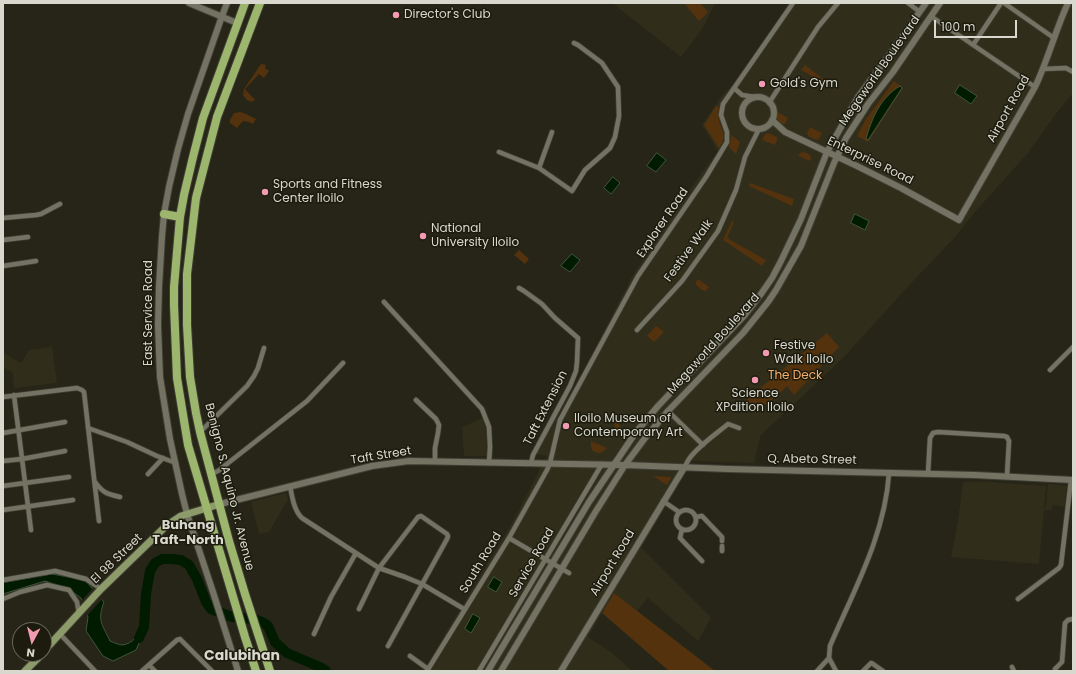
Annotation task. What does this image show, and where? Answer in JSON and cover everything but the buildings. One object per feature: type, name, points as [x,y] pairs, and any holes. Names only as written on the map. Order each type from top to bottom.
[{"type":"highway","name":"Benigno S. Aquino Jr. Avenue","points":[[245,3],[203,118],[193,157],[180,217],[174,287],[174,305],[177,378],[188,445],[256,671]]},
{"type":"highway","name":"Benigno S. Aquino Jr. Avenue","points":[[260,3],[217,117],[196,198],[187,274],[187,325],[190,377],[200,432],[220,504],[227,536],[270,671]]},
{"type":"highway","points":[[164,214],[180,217]]},
{"type":"highway","points":[[174,305],[187,305]]},
{"type":"main road","points":[[189,3],[237,23]]},
{"type":"main road","name":"East Service Road","points":[[228,3],[222,16],[186,121],[178,149],[164,214],[158,287],[158,325],[160,377],[166,417],[187,514],[214,592],[238,671]]},
{"type":"main road","name":"Megaworld Boulevard","points":[[488,671],[599,486],[636,432],[658,406],[739,322],[772,278],[789,245],[827,152],[837,133],[858,97],[926,3]]},
{"type":"main road","name":"Megaworld Boulevard","points":[[501,671],[625,465],[644,439],[668,411],[743,333],[768,302],[794,260],[846,138],[868,104],[932,17],[940,3]]},
{"type":"main road","name":"Airport Road","points":[[959,220],[1035,87],[1066,4]]},
{"type":"main road","points":[[761,97],[770,102],[773,106],[774,111],[772,120],[764,128],[759,129],[750,127],[743,120],[743,106],[750,98],[761,97]]},
{"type":"main road","name":"Enterprise Road","points":[[772,120],[785,132],[902,188],[959,220]]},
{"type":"main road","points":[[837,133],[839,139],[844,140],[846,138]]},
{"type":"main road","points":[[817,179],[824,174],[827,178],[827,182]]},
{"type":"main road","points":[[636,432],[636,439],[640,441],[644,439]]},
{"type":"main road","name":"Taft Street","points":[[220,504],[372,466],[409,461],[550,463]]},
{"type":"main road","name":"Q. Abeto Street","points":[[550,463],[1007,476],[1072,480]]},
{"type":"main road","name":"Airport Road","points":[[561,671],[684,468]]},
{"type":"main road","points":[[599,486],[606,484],[609,488],[608,492]]},
{"type":"main road","name":"El 98 Street","points":[[52,642],[101,590],[166,526],[181,516],[220,504]]},
{"type":"main road","points":[[566,540],[566,547],[568,549],[576,546]]},
{"type":"main road","points":[[535,591],[544,587],[547,592],[546,596]]},
{"type":"main road","points":[[26,671],[34,662]]},
{"type":"street","name":"Explorer Road","points":[[550,463],[560,420],[638,276],[706,177],[727,142],[727,132],[721,115],[723,104],[793,3]]},
{"type":"street","points":[[773,106],[769,103],[818,27],[838,3]]},
{"type":"street","points":[[908,3],[920,12]]},
{"type":"street","points":[[973,45],[1001,3]]},
{"type":"street","points":[[1004,3],[1054,38]]},
{"type":"street","points":[[932,17],[1035,87]]},
{"type":"street","points":[[499,152],[540,168],[572,191],[585,170],[610,148],[615,137],[619,116],[618,87],[602,63],[574,43]]},
{"type":"street","points":[[1043,69],[1066,68],[1073,72]]},
{"type":"street","points":[[734,88],[742,95],[756,97]]},
{"type":"street","name":"Festive Walk","points":[[637,330],[682,282],[718,232],[736,190],[745,157],[759,129]]},
{"type":"street","points":[[540,168],[552,132]]},
{"type":"street","points":[[3,218],[41,214],[60,204]]},
{"type":"street","points":[[3,240],[28,237]]},
{"type":"street","points":[[3,266],[36,261]]},
{"type":"street","name":"Taft Extension","points":[[519,288],[542,304],[554,318],[578,338],[576,371],[570,386],[533,455],[531,463]]},
{"type":"street","points":[[384,302],[482,409],[489,427],[489,463]]},
{"type":"street","points":[[1050,370],[1073,347]]},
{"type":"street","points":[[200,432],[247,386],[258,368],[264,348]]},
{"type":"street","points":[[211,474],[218,471],[307,402],[343,363]]},
{"type":"street","points":[[3,396],[77,388],[84,392],[86,396],[88,428],[99,521]]},
{"type":"street","points":[[14,395],[31,530]]},
{"type":"street","points":[[416,400],[436,419],[438,425],[435,461]]},
{"type":"street","points":[[668,411],[703,445]]},
{"type":"street","points":[[3,433],[65,422]]},
{"type":"street","points":[[684,468],[689,459],[703,445],[728,424],[739,428]]},
{"type":"street","points":[[88,428],[127,442],[176,463]]},
{"type":"street","points":[[928,474],[930,438],[933,433],[938,432],[1007,437],[1009,441],[1007,476]]},
{"type":"street","points":[[3,461],[65,451]]},
{"type":"street","points":[[148,474],[163,458]]},
{"type":"street","name":"South Road","points":[[427,670],[509,538],[550,463]]},
{"type":"street","name":"Service Road","points":[[479,671],[602,464]]},
{"type":"street","points":[[836,671],[829,658],[830,646],[870,556],[888,490],[889,473]]},
{"type":"street","points":[[3,486],[69,478]]},
{"type":"street","points":[[1018,599],[1061,565],[1072,480]]},
{"type":"street","points":[[95,482],[108,494],[120,497]]},
{"type":"street","points":[[290,486],[299,515],[379,568],[422,584],[464,609]]},
{"type":"street","points":[[3,510],[73,500]]},
{"type":"street","points":[[663,501],[679,512]]},
{"type":"street","points":[[683,510],[689,510],[695,514],[696,517],[696,524],[692,529],[688,530],[682,529],[676,521],[676,517],[679,512],[683,510]]},
{"type":"street","points":[[359,609],[379,568],[418,517],[422,516],[447,534],[448,536],[388,646]]},
{"type":"street","points":[[696,517],[702,516],[722,537],[722,546]]},
{"type":"street","points":[[682,529],[680,538],[702,561]]},
{"type":"street","points":[[509,538],[570,573]]},
{"type":"street","points":[[314,634],[331,597],[356,553]]},
{"type":"street","points":[[3,580],[55,570],[86,579],[101,590]]},
{"type":"street","points":[[3,599],[20,592],[47,585],[69,590],[77,602],[79,614]]},
{"type":"street","points":[[1055,669],[1062,662],[1065,623],[1068,620],[1073,619]]},
{"type":"street","points":[[60,634],[95,671]]},
{"type":"street","points":[[142,671],[180,639],[212,671]]},
{"type":"street","points":[[410,656],[427,670]]},
{"type":"street","points":[[816,671],[829,658]]},
{"type":"street","points":[[863,671],[871,663],[883,671]]},
{"type":"street","points":[[149,665],[155,671]]},
{"type":"shaded area","points":[[612,3],[715,3],[703,28],[681,57]]},
{"type":"shaded area","points":[[790,3],[1073,3],[1073,93],[1028,153],[975,212],[955,237],[844,357],[761,435],[754,463],[692,461],[641,548],[711,618],[698,641],[648,598],[637,611],[614,593],[588,637],[612,653],[632,671],[423,671],[512,523],[547,456],[536,454],[582,373],[633,275],[702,172],[718,151],[702,125],[722,95],[734,84]]},
{"type":"shaded area","points":[[960,85],[977,96],[971,104],[955,93]]},
{"type":"shaded area","points":[[900,86],[902,88],[868,140],[866,139],[878,109],[887,96]]},
{"type":"shaded area","points":[[657,153],[666,160],[656,172],[647,166]]},
{"type":"shaded area","points":[[613,177],[620,183],[611,194],[604,188]]},
{"type":"shaded area","points":[[855,214],[869,221],[865,230],[851,223]]},
{"type":"shaded area","points":[[572,254],[580,260],[570,272],[561,266]]},
{"type":"shaded area","points":[[52,347],[57,383],[14,388],[13,373],[3,367],[3,353],[21,363],[29,350]]},
{"type":"shaded area","points":[[483,418],[486,429],[487,456],[464,456],[462,427]]},
{"type":"shaded area","points":[[963,482],[990,482],[1046,486],[1039,564],[951,557],[958,521]]},
{"type":"shaded area","points":[[1048,484],[1067,486],[1065,507],[1052,505],[1052,510],[1044,510],[1046,505]]},
{"type":"shaded area","points":[[286,493],[288,499],[269,532],[259,534],[251,502]]},
{"type":"shaded area","points":[[52,574],[85,580],[104,602],[101,622],[110,641],[121,645],[129,643],[144,627],[136,650],[113,661],[103,656],[86,631],[88,617],[81,598],[69,589],[45,581],[3,594],[3,583]]},
{"type":"shaded area","points":[[494,577],[502,582],[496,592],[488,587]]},
{"type":"shaded area","points":[[473,614],[480,618],[471,633],[465,629]]},
{"type":"green space","points":[[684,3],[700,3],[708,12],[699,21]]},
{"type":"green space","points":[[261,64],[266,65],[265,68],[269,71],[264,78],[259,74],[245,89],[255,100],[249,101],[243,95],[244,89]]},
{"type":"green space","points":[[805,65],[836,89],[836,90],[801,70]]},
{"type":"green space","points":[[894,81],[903,88],[868,142],[857,136],[866,119]]},
{"type":"green space","points":[[716,106],[719,107],[719,120],[724,136],[719,148],[704,125]]},
{"type":"green space","points":[[776,111],[788,118],[785,124],[774,120],[773,117]]},
{"type":"green space","points":[[240,112],[256,119],[253,124],[243,121],[237,128],[230,123],[234,113]]},
{"type":"green space","points":[[810,127],[822,133],[819,139],[816,140],[808,136],[807,133]]},
{"type":"green space","points":[[768,133],[777,137],[775,145],[762,140],[765,134]]},
{"type":"green space","points":[[731,135],[740,142],[736,154],[729,147]]},
{"type":"green space","points":[[804,152],[810,155],[810,161],[798,156],[800,153]]},
{"type":"green space","points":[[750,183],[794,199],[792,206],[749,186]]},
{"type":"green space","points":[[732,221],[734,222],[727,238],[766,260],[762,266],[723,240]]},
{"type":"green space","points":[[519,250],[529,259],[525,264],[514,255]]},
{"type":"green space","points":[[698,279],[709,287],[706,291],[702,290],[696,285]]},
{"type":"green space","points":[[656,326],[664,332],[654,342],[647,336]]},
{"type":"green space","name":"The Deck","points":[[827,333],[839,347],[794,395],[787,386],[774,399],[763,405],[757,407],[752,406],[747,402],[747,399]]},
{"type":"green space","points":[[612,419],[620,425],[617,433]]},
{"type":"green space","points":[[591,441],[607,448],[599,453],[595,452],[591,447]]},
{"type":"green space","points":[[653,476],[671,477],[671,478],[667,485]]},
{"type":"green space","points":[[614,593],[715,671],[669,671],[602,613]]},
{"type":"pier","points":[[94,587],[103,598],[86,617],[80,602]]},
{"type":"waterway","points":[[139,638],[144,627],[146,594],[150,571],[155,563],[162,559],[181,560],[189,565],[197,579],[206,602],[211,609],[232,617],[255,619],[264,623],[268,626],[275,642],[287,653],[326,671]]},
{"type":"place","name":"Director's Club","points":[[396,15]]},
{"type":"place","name":"Gold's Gym","points":[[762,84]]},
{"type":"place","name":"Sports and Fitness Center Iloilo","points":[[265,192]]},
{"type":"place","name":"National University Iloilo","points":[[423,236]]},
{"type":"place","name":"Festive Walk Iloilo","points":[[766,353]]},
{"type":"place","name":"Science XPdition Iloilo","points":[[755,380]]},
{"type":"place","name":"Iloilo Museum of Contemporary Art","points":[[566,426]]},
{"type":"district","name":"Buhang Taft-North","points":[[188,534]]},
{"type":"district","name":"Calubihan","points":[[242,656]]}]
